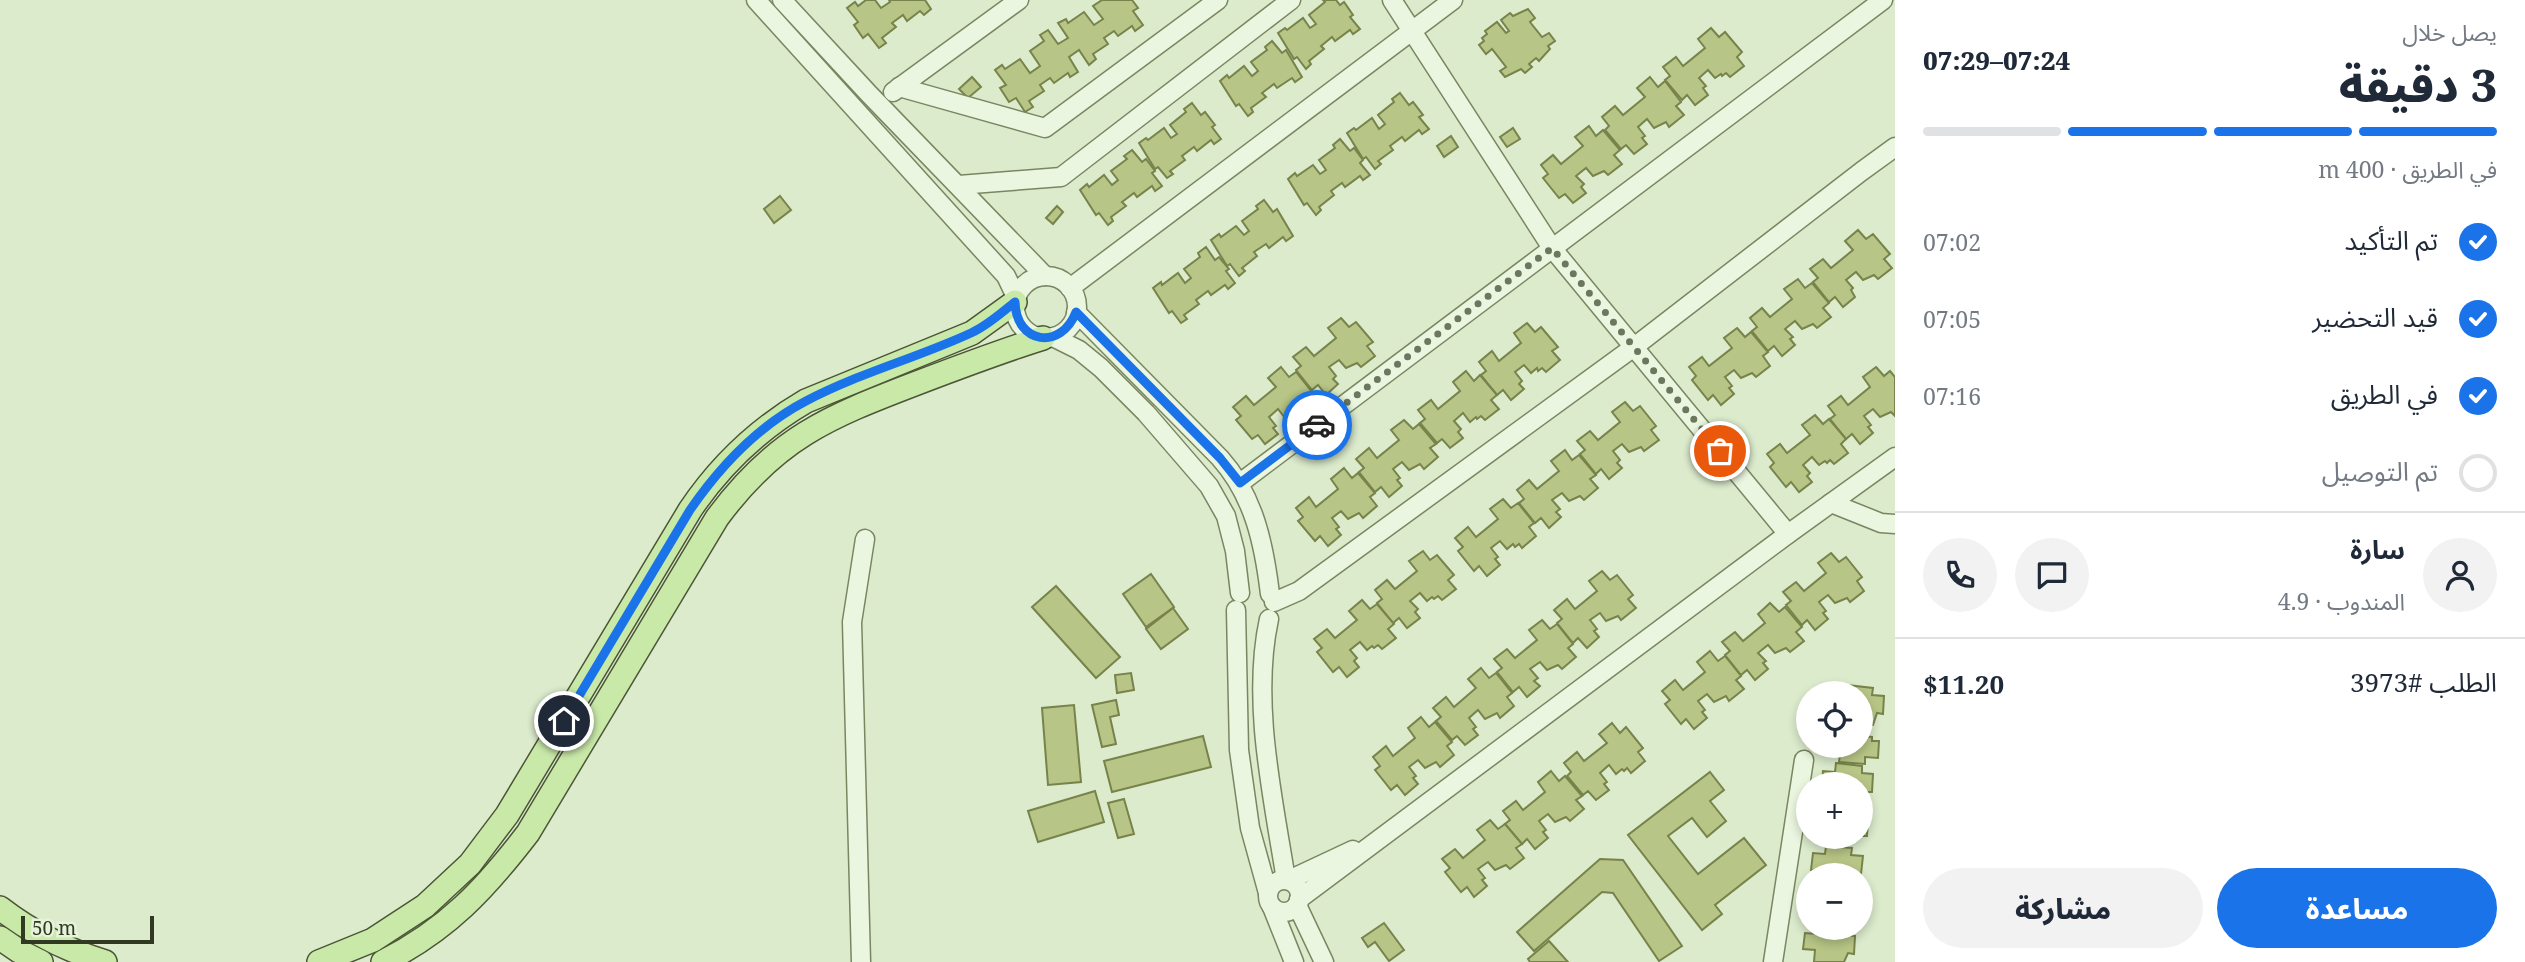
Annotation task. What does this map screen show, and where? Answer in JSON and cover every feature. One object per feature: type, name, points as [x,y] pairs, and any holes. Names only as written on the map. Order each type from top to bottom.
[{"type":"main road","points":[[319,962],[373,940],[425,906],[470,864],[507,815],[690,510],[740,448],[806,401],[972,333],[1015,300]]},
{"type":"main road","points":[[383,962],[452,918],[493,879],[528,833],[717,517],[755,472],[802,434],[845,411],[993,354],[1048,337]]},
{"type":"main road","points":[[0,908],[20,923],[74,952],[105,962]]},
{"type":"main road","points":[[0,938],[41,962]]},
{"type":"street","points":[[756,0],[1006,276],[1015,300],[1018,322],[1025,330],[1079,350],[1101,368],[1146,413],[1209,486],[1226,516],[1235,551],[1238,616],[1247,624],[1259,625],[1271,605],[1299,591],[1634,348],[1895,148]]},
{"type":"street","points":[[782,0],[1045,276],[1064,282],[1070,289],[1074,296],[1076,312],[1072,323],[1064,332],[1048,337]]},
{"type":"street","points":[[856,111],[878,103],[1019,0]]},
{"type":"street","points":[[899,87],[1045,128],[1218,0]]},
{"type":"street","points":[[958,184],[1061,177],[1291,0]]},
{"type":"street","points":[[1392,0],[1552,248],[1788,534]]},
{"type":"street","points":[[1070,289],[1453,0]]},
{"type":"street","points":[[1240,483],[1883,0]]},
{"type":"street","points":[[1015,300],[1027,282],[1045,276]]},
{"type":"street","points":[[1076,312],[1220,458],[1240,483],[1259,532],[1271,605],[1263,661],[1268,769],[1287,880]]},
{"type":"street","points":[[1270,900],[1285,912],[1381,836],[1895,457]]},
{"type":"street","points":[[1831,503],[1881,523],[1895,524]]},
{"type":"street","points":[[861,962],[852,622],[865,539]]},
{"type":"street","points":[[1271,605],[1266,590],[1255,587],[1238,602],[1236,690],[1239,750],[1251,828],[1270,900],[1294,962]]},
{"type":"street","points":[[1773,962],[1804,760]]},
{"type":"street","points":[[1270,900],[1272,884],[1287,880],[1381,836]]},
{"type":"street","points":[[1287,880],[1296,885],[1298,902],[1324,962]]},
{"type":"building","points":[[866,0],[875,0],[881,8],[890,2],[889,0],[925,0],[931,9],[924,15],[920,11],[907,21],[903,15],[892,23],[896,27],[882,38],[886,43],[879,48],[868,34],[863,38],[854,25],[858,22],[847,8],[855,2],[858,6]]},
{"type":"building","points":[[1102,0],[1132,0],[1138,8],[1133,11],[1143,25],[1135,31],[1132,26],[1118,36],[1114,31],[1104,38],[1108,44],[1093,54],[1096,59],[1089,65],[1079,50],[1069,57],[1078,72],[1070,77],[1068,73],[1054,83],[1050,78],[1040,85],[1044,91],[1029,101],[1033,107],[1025,112],[1016,98],[1009,102],[1000,88],[1006,85],[995,70],[1002,65],[1005,69],[1020,59],[1030,73],[1040,66],[1030,51],[1044,41],[1040,35],[1048,30],[1058,44],[1068,38],[1058,23],[1066,19],[1068,23],[1084,12],[1094,25],[1103,19],[1093,6]]},
{"type":"building","points":[[1323,0],[1336,0],[1340,5],[1344,2],[1353,15],[1350,17],[1360,29],[1353,34],[1350,30],[1335,41],[1332,37],[1321,46],[1324,49],[1309,61],[1311,64],[1306,69],[1297,57],[1294,59],[1278,33],[1303,18],[1310,28],[1316,24],[1309,15],[1325,2]]},
{"type":"building","points":[[1528,9],[1535,18],[1530,22],[1542,37],[1549,33],[1555,41],[1548,46],[1550,49],[1539,61],[1536,58],[1529,64],[1532,67],[1525,73],[1521,69],[1505,77],[1500,71],[1506,67],[1492,49],[1486,54],[1479,45],[1487,34],[1485,31],[1497,22],[1506,33],[1509,31],[1501,20],[1510,13],[1513,16]]},
{"type":"building","points":[[1711,28],[1719,37],[1725,32],[1742,52],[1737,57],[1744,66],[1730,77],[1726,73],[1715,78],[1708,70],[1699,78],[1706,86],[1703,88],[1708,95],[1695,105],[1687,95],[1682,100],[1665,80],[1670,76],[1663,67],[1676,57],[1683,66],[1705,48],[1698,39]]},
{"type":"building","points":[[1272,41],[1282,53],[1286,50],[1302,77],[1295,82],[1292,78],[1277,88],[1274,84],[1262,93],[1266,97],[1251,108],[1253,112],[1248,116],[1239,104],[1236,106],[1220,81],[1227,75],[1229,78],[1244,66],[1252,76],[1258,71],[1251,62],[1267,50],[1265,47]]},
{"type":"building","points":[[972,77],[981,87],[968,98],[959,89]]},
{"type":"building","points":[[1650,77],[1658,87],[1665,81],[1681,102],[1676,106],[1684,115],[1669,127],[1666,122],[1654,128],[1647,119],[1638,127],[1647,144],[1634,154],[1626,145],[1621,149],[1605,130],[1609,126],[1602,117],[1615,106],[1623,115],[1645,97],[1637,88]]},
{"type":"building","points":[[1400,93],[1409,105],[1413,102],[1423,115],[1419,117],[1429,129],[1422,134],[1419,130],[1405,141],[1402,137],[1390,146],[1393,150],[1378,161],[1381,164],[1375,169],[1366,157],[1363,159],[1347,133],[1372,118],[1379,129],[1385,124],[1378,115],[1394,102],[1392,99]]},
{"type":"building","points":[[1192,103],[1201,115],[1205,112],[1221,139],[1214,144],[1211,140],[1197,151],[1194,147],[1182,156],[1185,160],[1170,171],[1173,174],[1167,178],[1158,167],[1155,169],[1139,143],[1164,128],[1171,138],[1177,134],[1170,125],[1186,112],[1184,109]]},
{"type":"building","points":[[1589,126],[1596,136],[1603,130],[1620,150],[1614,155],[1622,164],[1608,175],[1604,171],[1593,176],[1586,168],[1576,176],[1584,184],[1581,187],[1586,193],[1573,203],[1565,194],[1559,198],[1543,178],[1548,174],[1541,165],[1553,155],[1561,164],[1583,146],[1575,137]]},
{"type":"building","points":[[1513,128],[1520,139],[1507,147],[1500,137]]},
{"type":"building","points":[[1451,136],[1458,147],[1444,157],[1437,146]]},
{"type":"building","points":[[1340,139],[1350,151],[1354,148],[1363,160],[1360,163],[1370,175],[1363,180],[1360,176],[1345,187],[1342,183],[1331,191],[1334,195],[1319,207],[1321,210],[1316,215],[1307,203],[1304,205],[1288,179],[1313,165],[1320,174],[1326,170],[1319,160],[1335,148],[1333,145]]},
{"type":"building","points":[[1132,150],[1142,162],[1146,159],[1162,186],[1155,191],[1152,186],[1137,197],[1134,193],[1122,202],[1126,206],[1111,217],[1113,221],[1108,225],[1099,213],[1096,215],[1080,190],[1087,184],[1089,187],[1104,175],[1112,185],[1118,180],[1111,171],[1127,159],[1124,156]]},
{"type":"building","points":[[780,196],[791,210],[774,223],[764,209]]},
{"type":"building","points":[[1264,200],[1273,212],[1277,209],[1293,236],[1286,241],[1283,237],[1269,248],[1266,244],[1254,252],[1257,256],[1242,268],[1245,271],[1239,276],[1230,264],[1227,266],[1211,240],[1219,234],[1221,237],[1236,226],[1244,235],[1249,231],[1242,221],[1258,209],[1256,206]]},
{"type":"building","points":[[1057,206],[1063,212],[1053,224],[1046,218]]},
{"type":"building","points":[[1858,230],[1866,239],[1873,234],[1890,254],[1884,259],[1892,268],[1878,279],[1874,275],[1863,280],[1856,272],[1846,280],[1853,288],[1851,290],[1855,297],[1843,307],[1835,297],[1829,302],[1813,282],[1818,278],[1810,269],[1823,259],[1831,268],[1853,250],[1845,241]]},
{"type":"building","points":[[1206,247],[1215,260],[1219,257],[1229,269],[1226,271],[1235,283],[1228,289],[1225,285],[1211,295],[1208,291],[1196,300],[1199,304],[1184,315],[1187,319],[1181,323],[1172,311],[1169,313],[1153,288],[1178,273],[1185,283],[1191,278],[1184,269],[1200,257],[1198,253]]},
{"type":"building","points":[[1798,279],[1805,288],[1812,283],[1829,303],[1823,308],[1831,317],[1817,328],[1813,324],[1802,329],[1795,321],[1785,329],[1793,337],[1790,339],[1795,345],[1782,356],[1774,346],[1768,351],[1752,331],[1757,327],[1750,318],[1762,308],[1770,317],[1792,299],[1784,289]]},
{"type":"building","points":[[1341,318],[1349,327],[1356,322],[1373,342],[1367,346],[1375,356],[1361,367],[1357,363],[1346,368],[1339,360],[1329,367],[1338,384],[1326,395],[1318,385],[1312,390],[1296,370],[1301,366],[1293,357],[1306,347],[1314,356],[1336,338],[1328,328]]},
{"type":"building","points":[[1527,323],[1535,332],[1541,327],[1558,347],[1552,351],[1560,360],[1546,372],[1542,368],[1538,371],[1537,368],[1531,373],[1524,365],[1515,372],[1524,389],[1511,400],[1503,390],[1497,395],[1481,375],[1486,371],[1479,362],[1492,351],[1499,361],[1521,343],[1514,333]]},
{"type":"building","points":[[1737,328],[1745,337],[1751,332],[1768,352],[1763,356],[1770,366],[1756,377],[1752,373],[1741,378],[1734,370],[1725,377],[1734,394],[1721,405],[1713,395],[1708,400],[1692,380],[1696,376],[1689,367],[1702,357],[1709,366],[1732,348],[1724,338]]},
{"type":"building","points":[[1281,367],[1289,377],[1296,372],[1312,392],[1307,396],[1315,405],[1300,417],[1297,412],[1285,418],[1278,409],[1269,417],[1278,434],[1265,444],[1258,435],[1252,439],[1236,420],[1241,416],[1233,407],[1246,396],[1254,405],[1276,387],[1268,378]]},
{"type":"building","points":[[1876,367],[1884,376],[1890,371],[1895,377],[1895,416],[1891,412],[1880,417],[1873,409],[1864,416],[1873,433],[1860,444],[1852,434],[1846,439],[1830,419],[1835,415],[1828,406],[1841,396],[1848,405],[1870,387],[1863,377]]},
{"type":"building","points":[[1466,371],[1474,381],[1480,375],[1497,395],[1491,400],[1499,409],[1485,420],[1481,416],[1470,422],[1463,413],[1454,421],[1461,429],[1458,432],[1463,438],[1450,448],[1442,439],[1437,443],[1420,423],[1425,419],[1418,410],[1431,400],[1438,409],[1460,391],[1453,382]]},
{"type":"building","points":[[1625,402],[1633,411],[1640,406],[1656,426],[1651,430],[1659,440],[1644,451],[1641,447],[1629,452],[1622,444],[1613,451],[1622,468],[1609,479],[1601,469],[1596,474],[1580,454],[1585,450],[1577,441],[1590,431],[1598,440],[1620,422],[1612,412]]},
{"type":"building","points":[[1815,415],[1823,424],[1829,419],[1846,439],[1841,444],[1848,453],[1834,464],[1830,460],[1819,465],[1812,457],[1803,465],[1810,473],[1807,476],[1812,482],[1799,492],[1791,482],[1786,487],[1770,467],[1774,463],[1767,454],[1780,444],[1787,453],[1810,435],[1802,425]]},
{"type":"building","points":[[1404,420],[1413,429],[1419,424],[1436,444],[1430,448],[1438,457],[1424,469],[1420,464],[1409,470],[1402,462],[1393,469],[1402,486],[1389,497],[1381,487],[1375,492],[1359,472],[1364,468],[1356,459],[1369,448],[1377,458],[1399,440],[1391,430]]},
{"type":"building","points":[[1565,450],[1572,460],[1579,455],[1596,475],[1590,479],[1598,488],[1584,500],[1580,496],[1569,501],[1562,493],[1552,500],[1560,509],[1556,512],[1561,517],[1549,528],[1541,518],[1535,523],[1519,503],[1524,499],[1517,490],[1529,480],[1537,489],[1559,471],[1551,461]]},
{"type":"building","points":[[1344,468],[1352,478],[1358,473],[1375,493],[1370,497],[1377,506],[1363,518],[1359,513],[1348,519],[1341,511],[1332,518],[1341,535],[1328,546],[1320,536],[1315,541],[1298,521],[1303,517],[1296,508],[1309,497],[1316,507],[1338,489],[1331,479]]},
{"type":"building","points":[[1503,499],[1511,508],[1518,503],[1534,523],[1529,527],[1536,536],[1522,548],[1519,544],[1515,547],[1513,544],[1507,549],[1500,541],[1491,548],[1500,565],[1487,576],[1479,566],[1474,571],[1458,551],[1463,547],[1455,538],[1468,527],[1476,537],[1498,519],[1490,509]]},
{"type":"building","points":[[1423,551],[1430,560],[1437,555],[1454,575],[1448,580],[1456,589],[1442,600],[1438,596],[1427,601],[1420,593],[1410,601],[1418,609],[1415,612],[1420,618],[1407,628],[1399,618],[1393,623],[1377,603],[1382,599],[1375,590],[1387,580],[1395,589],[1417,571],[1409,561]]},
{"type":"building","points":[[1831,553],[1839,562],[1846,557],[1862,577],[1857,581],[1864,591],[1850,602],[1847,598],[1835,603],[1828,595],[1819,602],[1828,619],[1815,630],[1807,620],[1802,625],[1786,605],[1791,601],[1783,592],[1796,582],[1804,591],[1826,573],[1818,563]]},
{"type":"building","points":[[1602,571],[1610,580],[1617,575],[1633,595],[1628,599],[1636,608],[1621,620],[1618,616],[1606,621],[1600,613],[1590,620],[1599,637],[1587,648],[1578,638],[1573,643],[1557,623],[1562,619],[1554,610],[1567,599],[1575,609],[1597,591],[1589,581]]},
{"type":"building","points":[[1151,574],[1174,607],[1146,627],[1123,594]]},
{"type":"building","points":[[1056,586],[1120,657],[1096,678],[1032,607]]},
{"type":"building","points":[[1362,600],[1370,609],[1377,604],[1394,624],[1388,629],[1396,638],[1382,649],[1378,645],[1367,650],[1360,642],[1350,650],[1357,658],[1354,661],[1359,667],[1347,677],[1339,667],[1333,672],[1317,652],[1322,648],[1314,639],[1327,629],[1335,638],[1357,620],[1349,611]]},
{"type":"building","points":[[1770,603],[1779,612],[1785,607],[1802,627],[1796,632],[1804,641],[1790,652],[1786,648],[1775,653],[1768,645],[1758,653],[1766,661],[1763,663],[1768,669],[1755,680],[1747,670],[1741,675],[1725,655],[1730,651],[1722,642],[1735,632],[1743,641],[1765,623],[1758,614]]},
{"type":"building","points":[[1173,608],[1188,629],[1161,649],[1146,629]]},
{"type":"building","points":[[1542,620],[1550,629],[1557,624],[1573,644],[1568,648],[1576,657],[1562,669],[1558,665],[1547,670],[1540,662],[1530,669],[1538,678],[1534,681],[1540,686],[1527,697],[1519,687],[1513,692],[1497,672],[1502,668],[1494,659],[1507,649],[1515,658],[1537,640],[1529,630]]},
{"type":"building","points":[[1710,651],[1718,661],[1725,656],[1741,676],[1736,680],[1744,689],[1729,701],[1726,696],[1714,702],[1707,694],[1698,701],[1707,718],[1694,729],[1686,719],[1681,724],[1665,704],[1670,700],[1662,691],[1675,680],[1683,690],[1705,672],[1697,662]]},
{"type":"building","points":[[1481,668],[1489,678],[1496,673],[1512,693],[1507,697],[1514,706],[1500,718],[1497,713],[1485,719],[1478,710],[1469,718],[1478,735],[1465,745],[1457,736],[1452,740],[1436,721],[1441,717],[1433,708],[1446,697],[1454,707],[1476,688],[1468,679]]},
{"type":"building","points":[[1131,673],[1134,690],[1117,693],[1115,675]]},
{"type":"building","points":[[1873,695],[1884,696],[1883,714],[1877,713],[1873,725]]},
{"type":"building","points":[[1116,700],[1119,715],[1110,717],[1116,744],[1102,747],[1092,705]]},
{"type":"building","points":[[1074,705],[1081,782],[1048,785],[1042,708]]},
{"type":"building","points":[[1421,717],[1429,727],[1435,722],[1452,742],[1447,746],[1454,755],[1440,767],[1436,762],[1425,768],[1418,760],[1409,767],[1418,784],[1405,795],[1397,785],[1391,790],[1375,770],[1380,766],[1373,757],[1386,746],[1393,756],[1415,738],[1408,728]]},
{"type":"building","points":[[1612,723],[1620,733],[1626,727],[1643,748],[1638,752],[1645,761],[1631,773],[1627,768],[1616,774],[1609,765],[1600,773],[1609,790],[1596,800],[1588,791],[1583,795],[1567,776],[1571,772],[1564,763],[1577,752],[1584,761],[1607,743],[1599,734]]},
{"type":"building","points":[[1203,736],[1211,767],[1112,792],[1104,761]]},
{"type":"building","points":[[1873,741],[1879,741],[1878,758],[1873,758]]},
{"type":"building","points":[[1840,758],[1865,758],[1865,764],[1839,762]]},
{"type":"building","points":[[1836,763],[1862,766],[1862,772],[1835,772]]},
{"type":"building","points":[[1551,771],[1559,781],[1565,776],[1582,796],[1576,800],[1584,809],[1570,821],[1566,817],[1555,822],[1548,814],[1539,821],[1548,838],[1535,849],[1527,839],[1522,844],[1505,824],[1510,820],[1503,811],[1516,801],[1523,810],[1545,792],[1538,782]]},
{"type":"building","points":[[1710,772],[1724,790],[1710,801],[1726,821],[1707,837],[1692,818],[1668,836],[1698,874],[1744,838],[1766,865],[1715,905],[1722,914],[1702,930],[1628,835]]},
{"type":"building","points":[[1095,791],[1104,822],[1038,842],[1028,811]]},
{"type":"building","points":[[1124,799],[1134,834],[1118,838],[1108,803]]},
{"type":"building","points":[[1490,820],[1498,829],[1505,824],[1522,844],[1516,848],[1524,858],[1510,869],[1506,865],[1495,870],[1488,862],[1478,869],[1487,886],[1474,897],[1467,887],[1461,892],[1445,872],[1450,868],[1442,859],[1455,849],[1463,858],[1485,840],[1477,830]]},
{"type":"building","points":[[1826,849],[1852,849],[1851,855],[1863,856],[1862,863],[1812,863],[1813,853],[1825,854]]},
{"type":"building","points":[[1600,859],[1623,860],[1682,946],[1659,961],[1613,893],[1602,892],[1534,951],[1517,932]]},
{"type":"building","points":[[1384,923],[1404,950],[1389,961],[1375,942],[1368,947],[1362,938]]},
{"type":"building","points":[[1804,940],[1855,940],[1854,954],[1848,953],[1844,962],[1814,962],[1815,950],[1803,949]]},
{"type":"building","points":[[1549,941],[1568,962],[1530,962],[1528,959]]},
{"type":"way so far","points":[[1317,425],[1552,248],[1720,451]]},
{"type":"route","points":[[564,721],[690,510],[705,488],[740,448],[761,430],[806,401],[972,333],[1015,302],[1018,322],[1025,330],[1043,338],[1064,332],[1072,323],[1076,312],[1220,458],[1240,483],[1317,425]]}]
